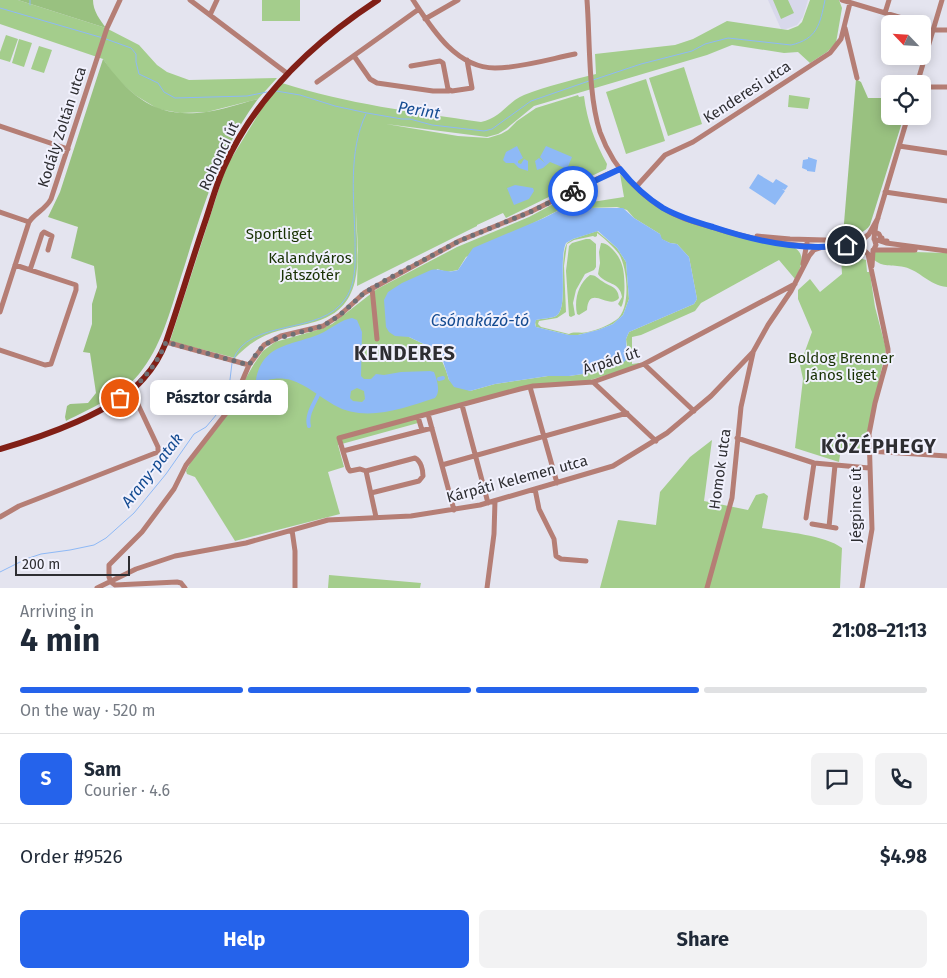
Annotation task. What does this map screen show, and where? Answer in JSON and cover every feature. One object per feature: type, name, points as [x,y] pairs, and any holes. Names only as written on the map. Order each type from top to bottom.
[{"type":"main road","name":"Rohonci út","points":[[0,449],[66,426],[92,414],[130,391],[150,371],[166,342],[224,167],[242,132],[263,102],[288,74],[321,43],[378,0]]},
{"type":"street","name":"Kodály Zoltán utca","points":[[0,312],[2,300],[30,222],[34,216],[46,207],[51,199],[105,34],[120,0]]},
{"type":"street","points":[[190,0],[288,74]]},
{"type":"street","points":[[210,15],[217,0]]},
{"type":"street","points":[[413,0],[425,19],[446,45],[467,60],[482,66],[503,67],[575,54]]},
{"type":"street","points":[[425,19],[458,0]]},
{"type":"street","points":[[587,0],[593,91],[600,131],[620,169],[636,187],[665,209],[685,219],[724,231],[759,240],[791,245],[870,237],[886,243],[947,251]]},
{"type":"street","points":[[842,0],[893,15]]},
{"type":"street","points":[[886,13],[889,0]]},
{"type":"street","points":[[920,75],[942,0]]},
{"type":"street","name":"Kenderesi utca","points":[[636,187],[665,155],[693,142],[830,53],[838,44],[845,27],[850,3]]},
{"type":"street","points":[[317,82],[419,10]]},
{"type":"street","points":[[845,27],[858,78]]},
{"type":"street","points":[[931,28],[947,30]]},
{"type":"street","points":[[354,56],[370,79],[377,83],[449,91],[472,88],[467,60]]},
{"type":"street","points":[[411,66],[443,62],[449,91]]},
{"type":"street","points":[[931,87],[947,87]]},
{"type":"street","points":[[874,250],[878,218],[905,125]]},
{"type":"street","points":[[0,126],[68,148]]},
{"type":"street","points":[[899,146],[947,153]]},
{"type":"street","points":[[186,587],[177,582],[115,585],[109,577],[109,565],[142,532],[174,489],[190,460],[231,407],[249,365],[259,350],[272,340],[323,326],[336,318],[372,288],[459,241],[530,212],[620,169]]},
{"type":"street","points":[[885,192],[947,201]]},
{"type":"street","points":[[0,212],[30,222]]},
{"type":"street","points":[[864,250],[861,244],[870,233],[878,218]]},
{"type":"street","points":[[724,231],[823,247],[855,245],[870,252],[874,250],[940,250]]},
{"type":"street","points":[[30,270],[44,232],[51,234],[52,238],[48,250]]},
{"type":"street","points":[[876,233],[879,234],[882,240],[909,246]]},
{"type":"street","name":"Kárpáti Kelemen utca","points":[[803,267],[803,256],[807,243]]},
{"type":"street","points":[[791,245],[799,249],[803,256]]},
{"type":"street","name":"Kárpáti Kelemen utca","points":[[97,588],[136,569],[175,556],[246,544],[328,520],[411,516],[454,510],[535,490],[613,466],[656,441],[694,412],[753,352],[768,325],[796,284],[811,253],[823,247]]},
{"type":"street","name":"Jégpince út","points":[[862,588],[871,538],[868,467],[869,434],[874,403],[888,356],[887,342],[873,276],[868,254],[864,250]]},
{"type":"street","name":"Jégpince út","points":[[873,276],[874,250]]},
{"type":"street","points":[[0,350],[45,365],[51,364],[76,290],[76,285],[15,265]]},
{"type":"street","name":"Árpád út","points":[[343,451],[339,438],[530,387],[593,382],[644,364],[777,292],[796,284]]},
{"type":"street","points":[[372,288],[377,339]]},
{"type":"street","points":[[777,292],[785,300]]},
{"type":"street","points":[[166,342],[249,365]]},
{"type":"street","name":"Homok utca","points":[[707,588],[732,498],[743,395],[753,352]]},
{"type":"street","points":[[644,364],[694,412]]},
{"type":"street","points":[[593,382],[656,441]]},
{"type":"street","points":[[530,387],[558,483]]},
{"type":"street","points":[[0,517],[19,506],[158,452],[158,447],[130,391]]},
{"type":"street","points":[[462,405],[488,503]]},
{"type":"street","points":[[442,465],[627,413]]},
{"type":"street","points":[[428,414],[454,510]]},
{"type":"street","points":[[418,416],[422,430]]},
{"type":"street","points":[[371,493],[419,481],[423,476],[420,462],[415,458],[366,471],[360,469],[350,471],[343,451],[432,428]]},
{"type":"street","points":[[737,438],[814,463],[868,467]]},
{"type":"street","points":[[869,451],[947,456]]},
{"type":"street","points":[[806,518],[814,463]]},
{"type":"street","points":[[812,524],[833,528],[835,465]]},
{"type":"street","points":[[366,471],[376,517]]},
{"type":"street","points":[[535,490],[538,509],[554,539],[556,556],[561,559],[586,562]]},
{"type":"street","points":[[487,588],[494,534],[495,501]]},
{"type":"street","points":[[292,530],[295,551],[295,588]]},
{"type":"shaded area","points":[[768,0],[808,0],[803,17],[797,25],[781,29]]},
{"type":"green space","points":[[0,0],[18,0],[106,28],[139,45],[157,65],[167,72],[189,80],[277,78],[258,99],[207,112],[180,113],[158,109],[135,95],[116,78],[103,59],[0,24]]},
{"type":"green space","points":[[18,0],[93,0],[99,19],[106,28]]},
{"type":"green space","points":[[262,0],[300,0],[300,21],[262,21]]},
{"type":"green space","points":[[773,0],[788,0],[794,13],[781,19]]},
{"type":"green space","points":[[810,0],[839,0],[842,8],[836,43],[827,52],[810,63],[798,52],[784,53],[732,45],[707,55],[534,106],[506,129],[498,134],[487,137],[386,124],[458,136],[488,138],[501,134],[508,130],[517,121],[536,108],[578,95],[579,97],[584,96],[592,131],[607,164],[606,169],[506,218],[503,213],[357,286],[358,258],[355,281],[350,296],[342,307],[332,315],[321,320],[264,336],[250,344],[235,358],[170,341],[226,167],[264,105],[282,83],[356,102],[481,122],[499,114],[524,95],[596,74],[595,54],[675,45],[693,39],[727,21],[788,30],[802,22]]},
{"type":"green space","points":[[6,35],[18,39],[10,62],[0,59],[0,52]]},
{"type":"green space","points":[[19,39],[32,43],[24,67],[12,63]]},
{"type":"green space","points":[[39,46],[52,50],[44,73],[31,69]]},
{"type":"green space","points":[[103,59],[135,94],[146,102],[173,112],[212,111],[258,99],[243,120],[220,164],[203,209],[164,329],[147,364],[124,389],[66,421],[67,406],[70,404],[88,403],[96,393],[90,353],[83,352],[92,324],[92,304],[97,287],[94,266],[71,258],[78,227],[48,217],[60,192]]},
{"type":"green space","points":[[684,67],[702,124],[668,136],[649,78]]},
{"type":"green space","points":[[646,79],[665,141],[626,154],[606,92]]},
{"type":"green space","points":[[856,79],[861,82],[868,98],[881,98],[881,125],[901,125],[870,225],[858,234],[843,235]]},
{"type":"green space","points":[[789,95],[810,98],[808,109],[788,107]]},
{"type":"green space","points":[[620,174],[638,192],[695,224],[740,238],[795,248],[799,251],[802,259],[799,271],[795,279],[779,260],[701,303],[695,311],[641,335],[632,337],[632,364],[639,363],[640,365],[587,381],[533,385],[416,416],[418,423],[338,445],[344,467],[328,472],[340,514],[235,541],[195,477],[187,474],[186,471],[193,458],[233,408],[243,383],[263,351],[275,342],[332,324],[377,289],[457,247],[529,217],[587,186],[592,202],[624,197]],"holes":[[[575,202],[590,208],[617,207],[627,210],[634,218],[660,234],[661,239],[677,244],[689,257],[697,299],[694,304],[629,332],[626,339],[628,354],[621,365],[583,374],[548,376],[495,384],[470,391],[449,380],[443,363],[436,352],[409,337],[437,269],[447,272],[458,270],[466,257]]]},
{"type":"green space","points":[[597,231],[617,248],[626,262],[629,299],[623,315],[613,324],[598,330],[578,335],[569,335],[536,327],[535,322],[536,320],[556,316],[560,312],[563,294],[564,251],[567,243],[573,239]],"holes":[[[597,233],[611,245],[622,261],[626,279],[626,299],[621,315],[616,320],[585,333],[569,334],[541,327],[538,324],[539,321],[557,318],[566,312],[564,266],[567,244],[574,240],[595,237]]]},
{"type":"green space","points":[[590,239],[596,244],[596,267],[585,274],[576,290],[573,303],[575,315],[571,317],[569,316],[566,271],[569,246],[572,243]]},
{"type":"green space","points":[[601,243],[608,245],[614,251],[622,265],[624,299],[621,307],[618,304],[622,297],[621,292],[598,274]]},
{"type":"green space","points":[[874,252],[947,253],[947,287],[935,284],[910,269],[877,262],[873,259]]},
{"type":"green space","name":"Boldog Brenner János liget","points":[[843,253],[850,253],[852,256],[866,260],[867,272],[869,272],[869,267],[875,307],[886,349],[869,426],[866,450],[841,448],[839,462],[795,448],[803,379],[800,365],[812,332],[798,299],[798,290],[810,279],[820,292],[842,274],[841,257]]},
{"type":"green space","points":[[590,275],[595,276],[615,289],[619,298],[610,302],[595,298],[591,299],[587,310],[579,315],[576,309],[578,293],[582,283]]},
{"type":"green space","points":[[712,440],[704,501],[748,510],[756,495],[764,493],[768,496],[762,528],[815,537],[842,548],[840,588],[600,588],[618,520],[656,525],[660,492],[690,457]]},
{"type":"green space","points":[[329,575],[421,583],[420,588],[328,588]]},
{"type":"water","points":[[517,146],[523,158],[518,163],[521,164],[524,159],[528,161],[528,171],[519,168],[514,163],[506,163],[503,160],[506,152]]},
{"type":"water","points":[[546,146],[572,157],[567,169],[550,162],[537,170],[535,161],[539,158],[545,163],[540,157]]},
{"type":"water","points":[[808,157],[817,160],[815,172],[802,168],[803,160],[808,159]]},
{"type":"water","points":[[758,174],[773,183],[776,179],[788,186],[785,190],[782,189],[785,191],[775,205],[749,188]]},
{"type":"water","points":[[515,185],[533,188],[534,191],[529,199],[514,205],[507,188]]},
{"type":"water","name":"Csónakázó-tó","points":[[575,202],[590,208],[623,208],[634,218],[660,234],[662,239],[677,244],[689,257],[697,299],[694,304],[629,332],[626,339],[627,359],[621,365],[583,374],[548,376],[495,384],[470,391],[454,387],[449,380],[443,361],[438,354],[426,345],[409,337],[395,336],[389,332],[386,327],[384,300],[388,292],[402,283],[431,270],[458,270],[473,248],[544,218]],"holes":[[[598,231],[617,248],[626,262],[629,299],[623,315],[613,324],[578,335],[569,335],[536,327],[536,320],[554,317],[560,312],[566,243]]]},
{"type":"water","points":[[348,319],[357,320],[362,332],[361,376],[364,379],[371,379],[376,374],[434,372],[438,389],[435,398],[384,412],[358,413],[334,405],[308,388],[291,380],[277,379],[258,383],[256,380],[260,367],[273,351],[324,332]],"holes":[[[357,388],[364,391],[365,399],[362,402],[353,401],[350,398],[351,391]]]},
{"type":"waterway","points":[[30,0],[30,5]]},
{"type":"waterway","name":"Perint","points":[[593,80],[641,64],[692,51],[705,44],[728,38],[791,45],[800,42],[807,39],[816,30],[825,0]]},
{"type":"waterway","name":"Perint","points":[[0,8],[103,38]]},
{"type":"waterway","name":"Perint","points":[[106,39],[131,48],[136,54],[139,74],[158,83],[164,92],[175,98],[247,96],[267,92]]},
{"type":"waterway","name":"Perint","points":[[276,91],[300,95],[335,106],[367,113],[410,119],[432,125],[484,131],[492,129],[531,101],[589,81]]},
{"type":"waterway","name":"Arany-patak","points":[[233,360],[241,347],[253,338],[320,318],[335,310],[350,291],[355,270],[354,159],[360,128],[366,114]]},
{"type":"waterway","name":"Arany-patak","points":[[0,572],[41,554],[94,545],[106,538],[134,513],[166,474],[194,434],[206,427],[222,408],[228,396],[232,363]]},
{"type":"waterway","points":[[439,379],[443,378]]},
{"type":"waterway","points":[[309,426],[309,414],[318,395]]},
{"type":"way so far","points":[[120,398],[144,378],[161,354],[166,342],[249,365],[259,350],[272,340],[323,326],[340,315],[364,293],[384,281],[459,241],[530,212],[573,191]]},
{"type":"place","name":"Pásztor csárda","points":[[120,398]]},
{"type":"district","name":"KENDERES","points":[[405,353]]},
{"type":"district","name":"KÖZÉPHEGY","points":[[879,446]]},
{"type":"route","points":[[573,191],[620,169],[636,187],[656,203],[685,219],[768,242],[823,247],[846,245]]},
{"type":"park label","name":"Sportliget","points":[[279,234]]},
{"type":"park label","name":"Kalandváros Játszótér","points":[[310,266]]}]
